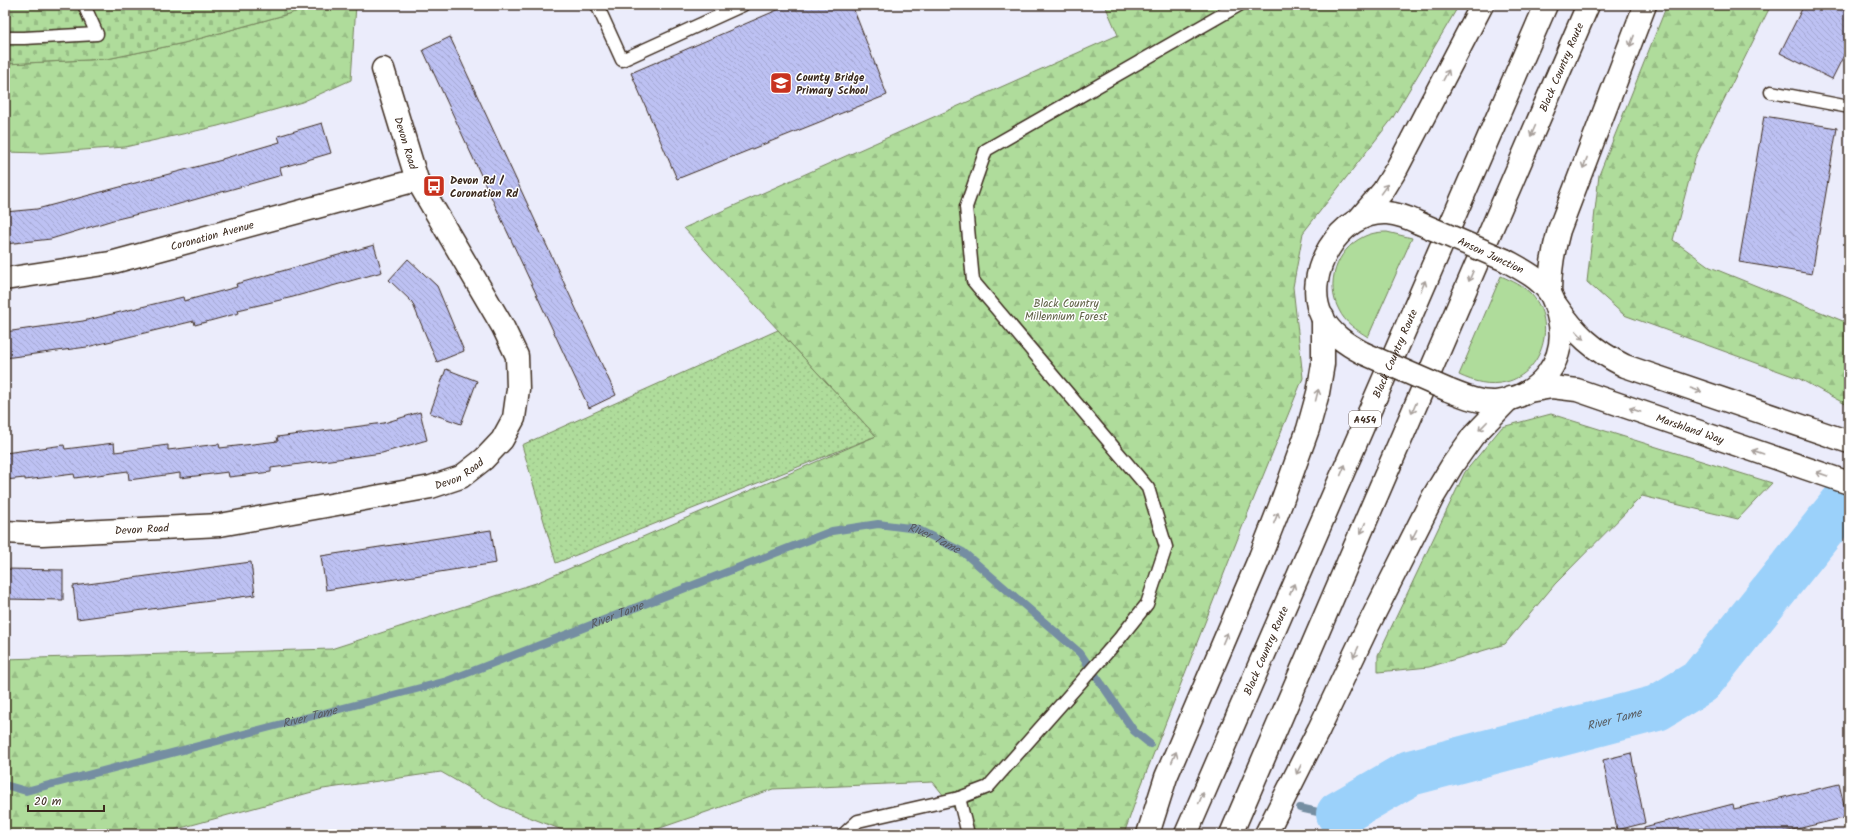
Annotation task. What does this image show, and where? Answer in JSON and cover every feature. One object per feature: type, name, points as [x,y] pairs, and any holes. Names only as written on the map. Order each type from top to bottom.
[{"type":"main road","points":[[1358,219],[1383,190],[1397,168],[1482,5]]},
{"type":"main road","name":"Black Country Route","points":[[1186,834],[1546,5]]},
{"type":"main road","name":"Black Country Route","points":[[1231,834],[1588,5]]},
{"type":"main road","points":[[1646,5],[1559,230],[1550,268],[1553,299],[1570,324],[1586,342],[1604,355],[1625,366],[1849,442]]},
{"type":"main road","name":"Devon Road","points":[[5,532],[42,534],[220,525],[431,487],[461,477],[484,459],[502,440],[514,418],[518,389],[517,356],[503,327],[417,180],[383,69]]},
{"type":"main road","name":"Coronation Avenue","points":[[5,279],[110,263],[417,180]]},
{"type":"main road","name":"Anson Junction","points":[[1387,213],[1403,216],[1505,260],[1538,280],[1553,299],[1560,322],[1561,340],[1557,358],[1550,372],[1540,383],[1520,394],[1496,402],[1480,401],[1448,390],[1363,353],[1338,337],[1323,317],[1317,300],[1316,286],[1318,271],[1324,256],[1333,243],[1358,219],[1372,214],[1387,213]]},
{"type":"main road","points":[[1148,834],[1166,777],[1260,557],[1308,428],[1318,393],[1323,364],[1323,317]]},
{"type":"main road","name":"Marshland Way","points":[[1520,394],[1552,387],[1577,390],[1849,483]]},
{"type":"main road","points":[[1266,834],[1433,497],[1453,464],[1473,436],[1520,394]]},
{"type":"lane","points":[[5,38],[97,34],[84,5]]},
{"type":"lane","points":[[597,5],[622,60],[743,5]]},
{"type":"lane","points":[[844,834],[858,821],[959,798],[988,787],[1067,700],[1119,640],[1147,604],[1166,547],[1148,488],[973,281],[966,207],[986,150],[1239,5]]},
{"type":"lane","points":[[1770,92],[1848,106]]},
{"type":"lane","points":[[959,798],[968,834]]},
{"type":"green space","points":[[5,5],[320,5],[184,43],[107,59],[5,64]]},
{"type":"green space","points":[[320,5],[356,5],[351,80],[302,102],[218,126],[125,147],[42,153],[5,152],[5,64],[107,59],[184,43]]},
{"type":"green space","name":"Black Country Millennium Forest","points":[[1105,5],[1459,5],[1392,119],[1303,233],[1293,287],[1303,378],[1243,525],[1139,791],[1124,834],[974,834],[933,782],[773,789],[643,834],[573,834],[500,806],[441,772],[323,789],[159,834],[5,834],[5,659],[331,649],[536,583],[876,436],[684,228],[1118,35]]},
{"type":"green space","points":[[1667,5],[1771,5],[1695,158],[1673,240],[1710,267],[1843,321],[1849,316],[1849,406],[1798,378],[1624,315],[1587,282],[1599,175]]},
{"type":"green space","points":[[1387,232],[1412,238],[1368,337],[1352,326],[1342,315],[1335,300],[1333,279],[1340,259],[1346,250],[1354,243],[1369,235]]},
{"type":"green space","points":[[1501,276],[1518,284],[1532,295],[1540,306],[1544,319],[1545,332],[1542,346],[1537,358],[1529,369],[1519,377],[1506,382],[1494,384],[1482,383],[1459,375]]},
{"type":"green space","points":[[778,330],[876,436],[556,563],[522,445]]},
{"type":"green space","points":[[1551,414],[1772,483],[1738,519],[1642,496],[1555,584],[1505,644],[1429,667],[1378,672],[1378,655],[1465,472],[1502,427]]},
{"type":"building","points":[[789,5],[852,5],[887,95],[677,179],[631,73]]},
{"type":"building","points":[[1804,5],[1849,5],[1849,45],[1832,79],[1780,53]]},
{"type":"building","points":[[450,37],[616,395],[589,408],[423,50]]},
{"type":"building","points":[[1764,116],[1837,128],[1812,274],[1739,262]]},
{"type":"building","points":[[322,123],[331,153],[280,168],[282,175],[172,206],[113,220],[51,239],[5,244],[5,212],[37,209],[222,160],[280,142],[278,136]]},
{"type":"building","points":[[374,245],[382,272],[293,297],[238,310],[239,313],[195,325],[194,321],[87,347],[5,358],[5,332],[83,321],[183,297],[184,301],[237,287],[236,284]]},
{"type":"building","points":[[408,259],[437,286],[464,351],[437,362],[412,302],[389,280]]},
{"type":"building","points":[[446,369],[477,381],[461,424],[430,413]]},
{"type":"building","points":[[420,412],[427,440],[382,453],[271,468],[271,472],[229,477],[228,472],[180,478],[180,473],[129,480],[128,471],[75,478],[74,474],[25,480],[25,478],[5,480],[5,453],[64,445],[65,449],[114,443],[115,452],[168,445],[168,450],[219,444],[220,448],[278,441],[277,437],[384,423]]},
{"type":"building","points":[[491,530],[496,563],[326,590],[321,556]]},
{"type":"building","points":[[251,562],[255,595],[77,619],[73,586]]},
{"type":"building","points":[[5,569],[63,570],[63,600],[5,599]]},
{"type":"building","points":[[1631,753],[1645,823],[1617,830],[1603,760]]},
{"type":"building","points":[[1839,784],[1847,817],[1776,834],[1645,834],[1644,827],[1733,804],[1734,809]]},
{"type":"waterway","name":"River Tame","points":[[1339,814],[1410,773],[1657,708],[1700,682],[1849,496]]},
{"type":"waterway","name":"River Tame","points":[[5,785],[26,791],[447,681],[832,531],[878,524],[917,529],[963,552],[1080,653],[1134,731],[1150,744]]},
{"type":"waterway","name":"River Tame","points":[[1300,808],[1322,813],[1339,814]]},
{"type":"waterway","points":[[1322,834],[1339,814]]},
{"type":"place","name":"County Bridge Primary School","points":[[781,83]]},
{"type":"place","name":"Devon Rd / Coronation Rd","points":[[434,186]]}]
